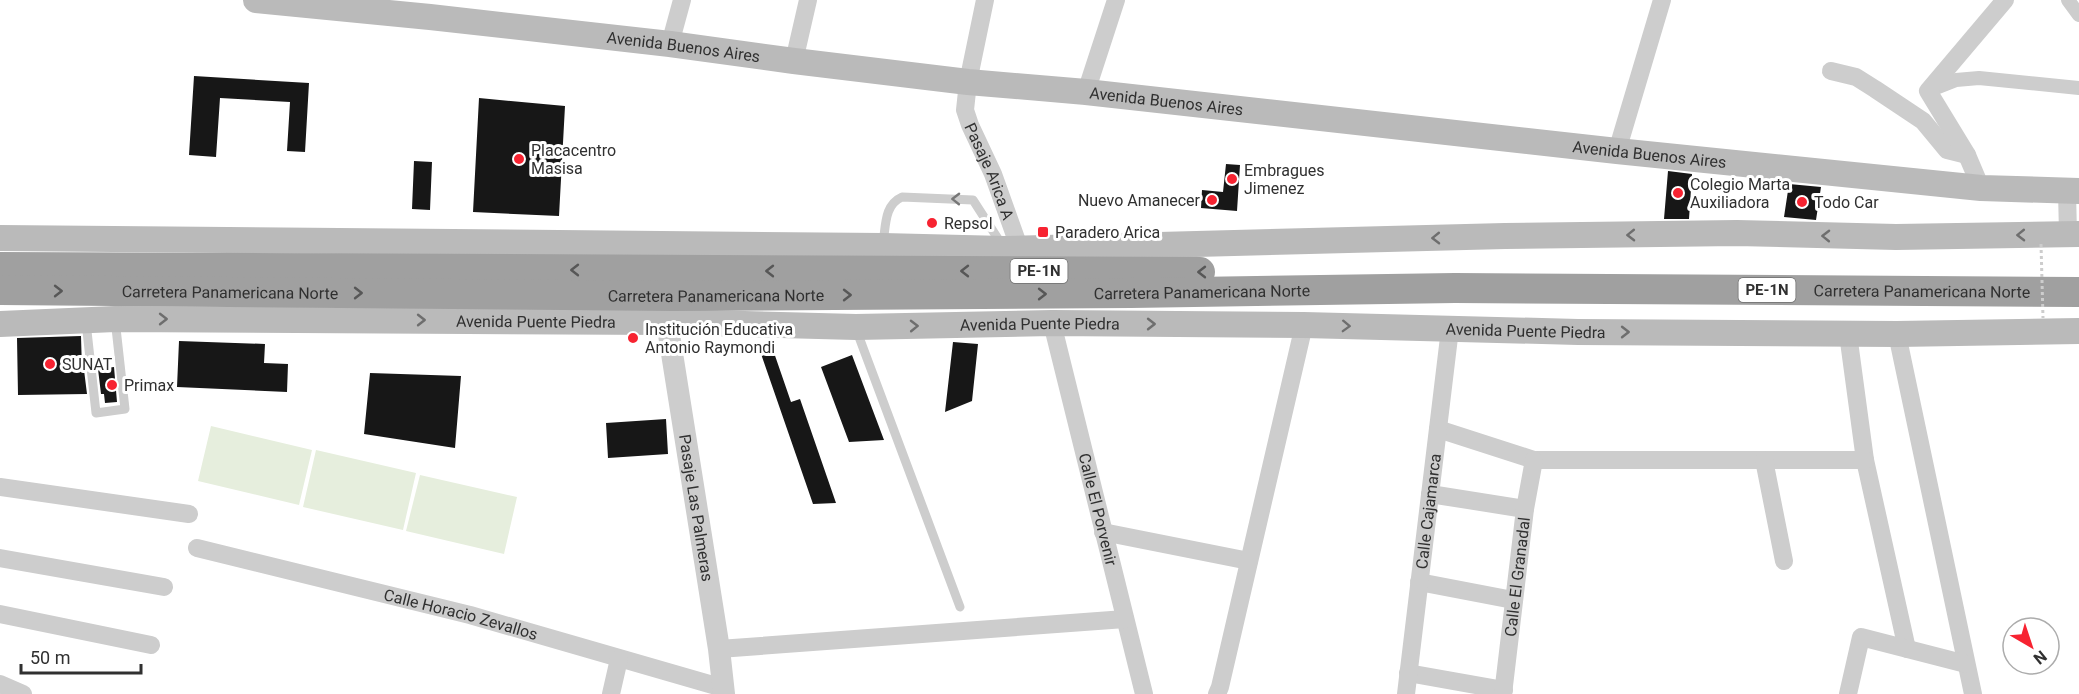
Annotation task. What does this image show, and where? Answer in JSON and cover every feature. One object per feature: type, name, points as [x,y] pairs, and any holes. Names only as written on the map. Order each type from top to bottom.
[{"type":"highway","name":"Carretera Panamericana Norte","points":[[0,267],[880,258],[2079,274]]},
{"type":"highway","name":"Carretera Panamericana Norte","points":[[0,290],[673,296],[1455,288],[2079,292]]},
{"type":"main road","name":"Avenida Buenos Aires","points":[[256,0],[433,8],[794,62],[968,82],[1086,92],[1617,151],[1981,188],[2073,191]]},
{"type":"main road","points":[[1014,260],[1571,235],[1737,233],[1896,237],[2073,234]]},
{"type":"main road","points":[[0,238],[880,258]]},
{"type":"main road","name":"Avenida Puente Piedra","points":[[0,324],[115,319],[667,321],[856,327],[1052,323],[1305,325],[1578,332],[1848,334],[2079,331]]},
{"type":"street","points":[[670,44],[682,0]]},
{"type":"street","points":[[794,62],[808,0]]},
{"type":"street","name":"Pasaje Arica A","points":[[985,0],[968,82],[965,110],[993,174],[1014,260]]},
{"type":"street","points":[[1086,92],[1116,0]]},
{"type":"street","points":[[1617,151],[1662,0]]},
{"type":"street","points":[[1928,92],[2005,0]]},
{"type":"street","points":[[2067,0],[2079,15]]},
{"type":"street","points":[[1831,71],[1856,77],[1923,121],[1947,150],[1967,155]]},
{"type":"street","points":[[1928,92],[1956,80],[1979,78],[2079,88]]},
{"type":"street","points":[[1928,92],[1967,155],[1981,188]]},
{"type":"street","points":[[2073,191],[2073,234]]},
{"type":"street","name":"Pasaje Las Palmeras","points":[[667,321],[724,691]]},
{"type":"street","name":"Calle El Porvenir","points":[[1052,323],[1144,694]]},
{"type":"street","points":[[1217,694],[1305,325]]},
{"type":"street","name":"Calle Cajamarca","points":[[1406,694],[1450,329]]},
{"type":"street","points":[[1848,334],[1864,460],[1907,649]]},
{"type":"street","points":[[1897,334],[1973,694]]},
{"type":"street","points":[[1438,429],[1534,460],[1864,460]]},
{"type":"street","name":"Calle El Granadal","points":[[1504,692],[1513,600],[1534,460]]},
{"type":"street","points":[[1764,460],[1784,561]]},
{"type":"street","points":[[0,487],[189,514]]},
{"type":"street","points":[[1430,494],[1525,509]]},
{"type":"street","points":[[1103,532],[1249,561]]},
{"type":"street","name":"Calle Horacio Zevallos","points":[[197,548],[470,615],[724,691]]},
{"type":"street","points":[[0,558],[164,587]]},
{"type":"street","points":[[1419,582],[1513,600]]},
{"type":"street","points":[[0,614],[151,645]]},
{"type":"street","points":[[719,650],[1125,619]]},
{"type":"street","points":[[1848,694],[1861,637],[1966,664]]},
{"type":"street","points":[[612,694],[619,658]]},
{"type":"street","points":[[1408,674],[1504,692]]},
{"type":"street","points":[[0,684],[23,694]]},
{"type":"lane","points":[[880,258],[888,208],[902,197],[973,200],[1014,260]]},
{"type":"lane","points":[[86,320],[92,377],[100,389],[96,413],[125,409],[115,319]]},
{"type":"lane","points":[[856,327],[960,607]]},
{"type":"path","points":[[2041,244],[2043,318]]},
{"type":"green space","points":[[211,426],[312,450],[299,505],[198,481]]},
{"type":"green space","points":[[316,450],[416,473],[403,530],[303,507]]},
{"type":"green space","points":[[420,475],[517,497],[504,554],[406,531]]},
{"type":"building","points":[[194,76],[309,83],[305,152],[287,151],[290,102],[220,98],[216,157],[189,155]]},
{"type":"building","name":"Placacentro Masisa","points":[[479,98],[565,106],[559,216],[473,212]]},
{"type":"building","points":[[414,161],[432,162],[430,210],[412,209]]},
{"type":"building","name":"Embragues Jimenez","points":[[1226,164],[1240,165],[1237,211],[1201,208],[1202,190],[1223,192]]},
{"type":"building","name":"Colegio Marta Auxiliadora","points":[[1668,171],[1692,174],[1689,219],[1664,219]]},
{"type":"building","name":"Todo Car","points":[[1789,184],[1821,187],[1816,220],[1784,217]]},
{"type":"building","name":"SUNAT","points":[[81,336],[82,370],[84,370],[87,394],[18,395],[17,338]]},
{"type":"building","points":[[179,341],[265,344],[264,363],[288,364],[287,392],[177,387]]},
{"type":"building","points":[[953,342],[978,344],[972,401],[945,412]]},
{"type":"building","points":[[771,344],[791,402],[800,399],[836,503],[813,504],[759,348]]},
{"type":"building","points":[[852,355],[884,440],[849,442],[821,367]]},
{"type":"building","name":"Primax","points":[[114,367],[117,402],[105,403],[104,394],[101,394],[98,369]]},
{"type":"building","points":[[370,373],[461,376],[455,448],[364,434]]},
{"type":"building","points":[[666,419],[668,454],[608,458],[606,423]]},
{"type":"place","name":"Placacentro Masisa","points":[[519,159]]},
{"type":"place","name":"Embragues Jimenez","points":[[1232,179]]},
{"type":"place","name":"Colegio Marta Auxiliadora","points":[[1678,193]]},
{"type":"place","name":"Nuevo Amanecer","points":[[1212,200]]},
{"type":"place","name":"Todo Car","points":[[1802,202]]},
{"type":"place","name":"Repsol","points":[[932,223]]},
{"type":"place","name":"Paradero Arica","points":[[1043,232]]},
{"type":"place","name":"Institución Educativa Antonio Raymondi","points":[[633,338]]},
{"type":"place","name":"SUNAT","points":[[50,364]]},
{"type":"place","name":"Primax","points":[[112,385]]}]
